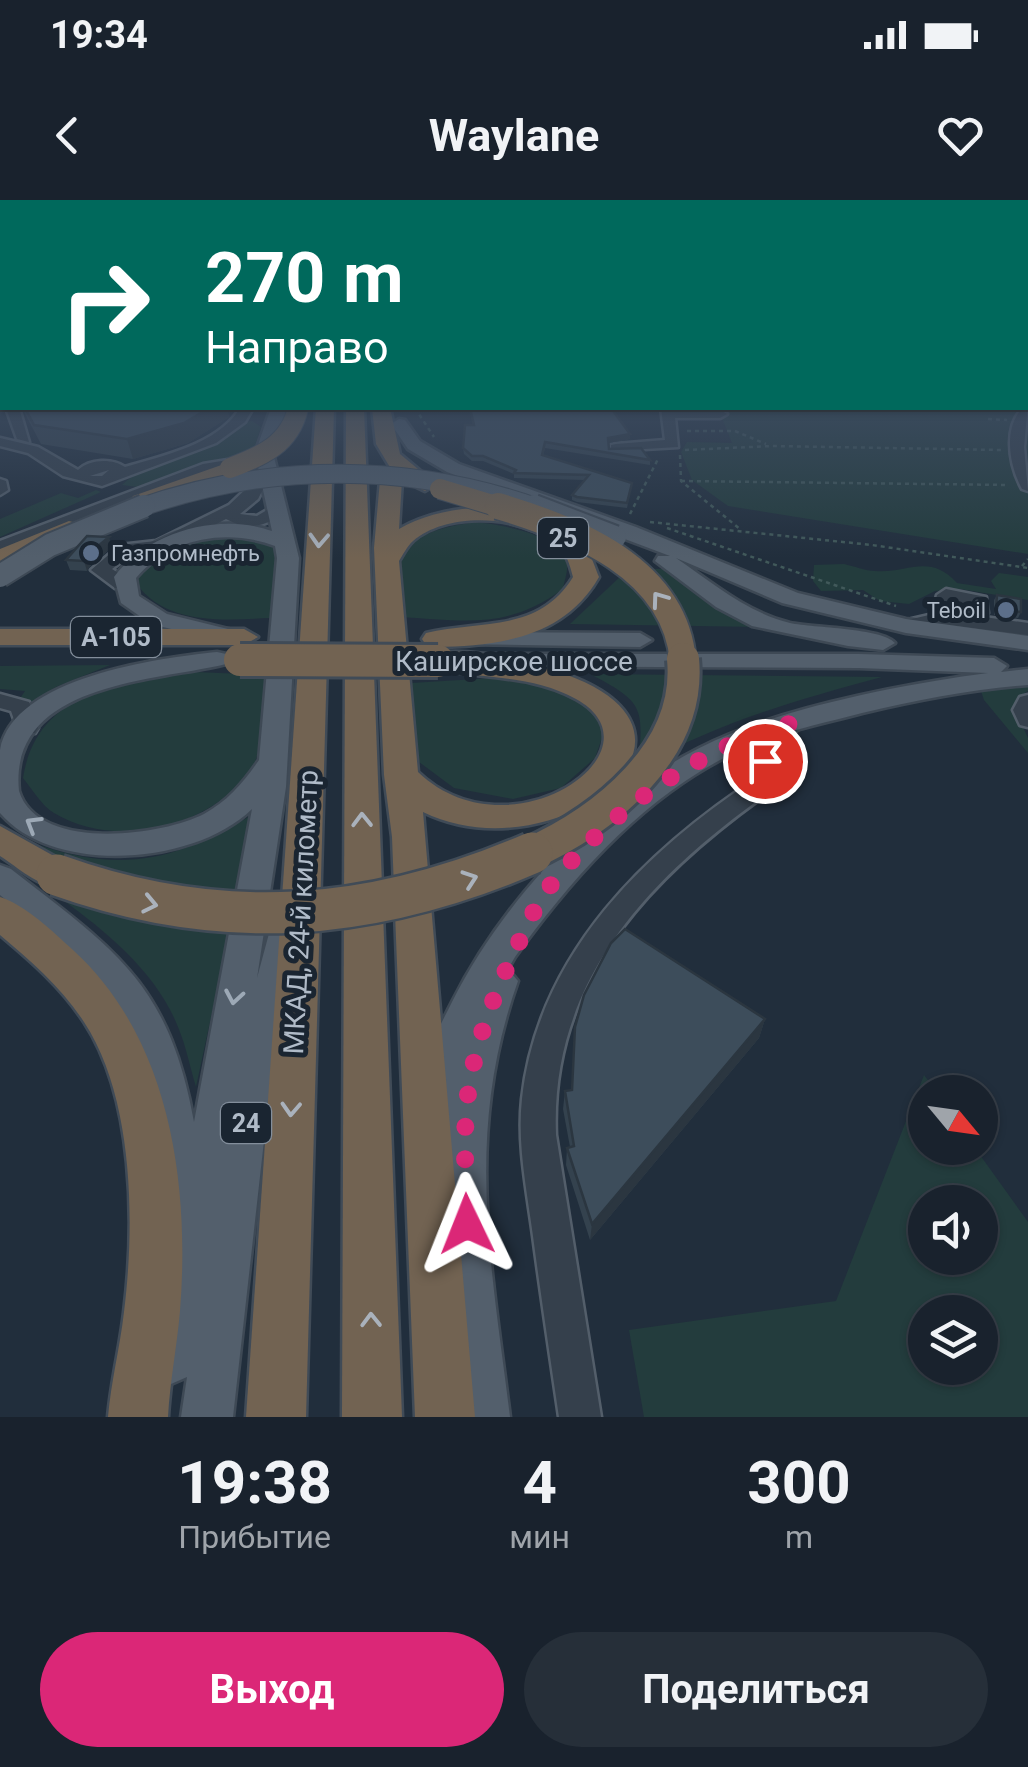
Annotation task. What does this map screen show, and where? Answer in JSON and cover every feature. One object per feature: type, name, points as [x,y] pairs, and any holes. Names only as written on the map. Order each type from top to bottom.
[{"type":"highway","points":[[0,558],[262,456],[280,444]]},
{"type":"highway","name":"МКАД, 24-й километр","points":[[276,1417],[324,444]]},
{"type":"highway","name":"МКАД, 24-й километр","points":[[356,444],[372,1417]]},
{"type":"highway","points":[[32,899],[125,898],[170,908],[276,914],[392,900],[498,869],[557,840],[618,798],[645,770],[666,740],[684,683],[684,653],[664,604],[622,561],[596,544],[545,521],[414,479],[391,462],[385,444]]},
{"type":"highway","points":[[396,444],[388,560],[402,786],[410,837],[430,1146],[470,1405]]},
{"type":"highway","name":"25","points":[[388,560],[393,546],[412,528],[452,516],[477,515],[532,524],[553,532],[580,553],[586,577],[573,601],[514,630],[446,650]]},
{"type":"highway","name":"Каширское шоссе","points":[[0,637],[233,648],[446,650]]},
{"type":"highway","name":"Каширское шоссе","points":[[0,656],[233,648]]},
{"type":"highway","points":[[402,786],[445,808],[500,816],[530,814],[574,797],[604,777],[614,762],[617,727],[607,708],[592,696],[550,675],[446,650]]},
{"type":"highway","points":[[367,1072],[395,927],[402,786]]},
{"type":"highway","points":[[0,840],[74,976],[97,1004],[132,1077],[146,1129],[154,1174],[156,1234],[152,1311],[138,1417]]},
{"type":"main road","points":[[157,1417],[188,1278],[271,787],[288,587],[286,543],[266,471],[268,444]]},
{"type":"main road","points":[[413,444],[454,468],[629,531],[790,598],[902,617],[1028,645]]},
{"type":"main road","points":[[0,576],[62,540],[149,506],[246,482],[325,474],[408,476],[459,484],[623,529],[727,604],[760,621],[799,632],[883,642]]},
{"type":"main road","points":[[233,648],[156,621],[130,604],[122,584],[135,562],[160,546],[192,535],[224,530],[266,534],[286,543]]},
{"type":"main road","name":"Каширское шоссе","points":[[446,650],[883,642],[1028,645]]},
{"type":"main road","points":[[233,648],[90,684],[46,710],[27,728],[5,767],[4,788],[9,804],[22,819],[44,832],[108,846],[160,841],[216,821],[253,791],[271,763]]},
{"type":"main road","name":"Каширское шоссе","points":[[446,650],[1028,669]]},
{"type":"main road","points":[[430,1146],[450,1046],[492,965],[542,897],[588,847],[646,794],[726,748],[797,722],[942,687],[1028,677]]},
{"type":"main road","name":"24","points":[[207,1417],[248,1105],[304,833]]},
{"type":"main road","points":[[0,878],[32,899],[90,949],[134,1001],[153,1037],[169,1090],[179,1190],[157,1417]]},
{"type":"main road","points":[[470,1405],[464,1150],[468,1099],[481,1032],[498,986],[542,897]]},
{"type":"street","points":[[10,444],[104,460],[121,476]]},
{"type":"street","points":[[26,444],[68,473],[100,481],[181,456],[201,444]]},
{"type":"street","points":[[35,444],[38,449]]},
{"type":"street","points":[[616,448],[673,444]]},
{"type":"street","points":[[1018,444],[1014,460],[1028,485]]},
{"type":"street","points":[[80,476],[94,467],[148,490],[208,467],[242,464],[252,470],[256,488],[230,514],[244,521],[267,518],[277,510]]},
{"type":"street","points":[[0,547],[121,476]]},
{"type":"street","points":[[160,546],[238,507]]},
{"type":"street","points":[[902,617],[943,612],[1028,629]]},
{"type":"street","points":[[0,701],[21,706],[27,728]]},
{"type":"street","points":[[1028,702],[1024,710],[1028,720]]},
{"type":"street","points":[[580,1417],[539,1130],[542,1073],[554,1021],[576,974],[646,880],[698,832],[779,774],[765,761],[764,748],[770,738],[797,722]]},
{"type":"path","points":[[767,444],[772,446]]},
{"type":"path","points":[[741,530],[681,481],[680,450],[772,446],[1016,450]]},
{"type":"path","points":[[623,529],[664,448]]},
{"type":"path","points":[[681,481],[1028,485]]},
{"type":"path","points":[[646,520],[817,578],[902,617]]},
{"type":"path","points":[[662,526],[741,530],[1028,568]]},
{"type":"path","points":[[1021,567],[1028,559]]},
{"type":"path","points":[[809,588],[817,578]]},
{"type":"green space","points":[[202,444],[256,444],[254,449],[146,488],[122,485],[137,474]]},
{"type":"green space","points":[[686,444],[1028,444],[1028,554],[728,506],[692,480],[681,452]]},
{"type":"green space","points":[[96,490],[101,492],[0,537],[0,519],[61,493],[78,498]]},
{"type":"green space","points":[[476,522],[529,533],[554,546],[567,565],[563,589],[522,612],[503,617],[464,621],[398,617],[395,573],[407,547],[428,534]]},
{"type":"green space","points":[[240,535],[277,546],[275,605],[270,618],[215,619],[179,613],[148,597],[136,583],[154,559],[179,545]]},
{"type":"green space","points":[[844,564],[875,571],[927,566],[937,568],[957,583],[996,589],[991,581],[999,573],[1028,577],[1028,600],[960,589],[935,591],[909,604],[880,601],[863,590],[821,591],[813,581],[814,565]]},
{"type":"green space","points":[[662,569],[759,627],[570,624],[623,574]]},
{"type":"green space","points":[[110,665],[56,687],[30,704],[19,700],[25,691],[0,689],[0,666]]},
{"type":"green space","points":[[195,672],[267,675],[261,736],[253,766],[215,804],[162,827],[106,830],[54,813],[23,778],[31,749],[45,726],[64,709],[112,687]]},
{"type":"green space","points":[[590,674],[882,677],[757,714],[638,767],[641,731],[636,708],[621,692]]},
{"type":"green space","points":[[493,678],[542,686],[584,701],[605,729],[595,758],[561,788],[513,799],[454,788],[415,759],[408,724],[411,683]]},
{"type":"green space","points":[[1028,684],[1028,691],[1018,697],[1014,708],[1028,738],[1028,753],[984,700],[980,688]]},
{"type":"green space","points":[[255,813],[196,1087],[178,1027],[158,989],[114,940],[63,900],[90,876],[18,838],[84,857],[140,859],[195,844]]},
{"type":"green space","points":[[908,1116],[908,1165],[987,1165],[1028,1222],[1028,1417],[644,1417],[629,1330],[836,1301]]},
{"type":"building","points":[[463,444],[545,444],[542,455],[632,483],[627,503],[572,495],[589,475],[514,473],[516,470],[483,456],[472,456]]},
{"type":"building","points":[[555,444],[641,448],[650,460]]},
{"type":"building","points":[[87,536],[109,537],[84,561],[66,560]]},
{"type":"building","points":[[997,595],[1021,599],[1021,612],[996,609]]},
{"type":"building","points":[[625,929],[765,1019],[592,1224],[567,1148],[574,1146],[565,1091],[572,1090],[575,1027],[584,995],[611,943]]},
{"type":"place","name":"Газпромнефть","points":[[91,553]]},
{"type":"place","name":"Teboil","points":[[1006,610]]},
{"type":"route","points":[[467,1224],[464,1150],[468,1099],[481,1032],[498,986],[542,897],[588,847],[646,794],[710,755],[797,722],[770,738],[764,748],[765,761]]}]
